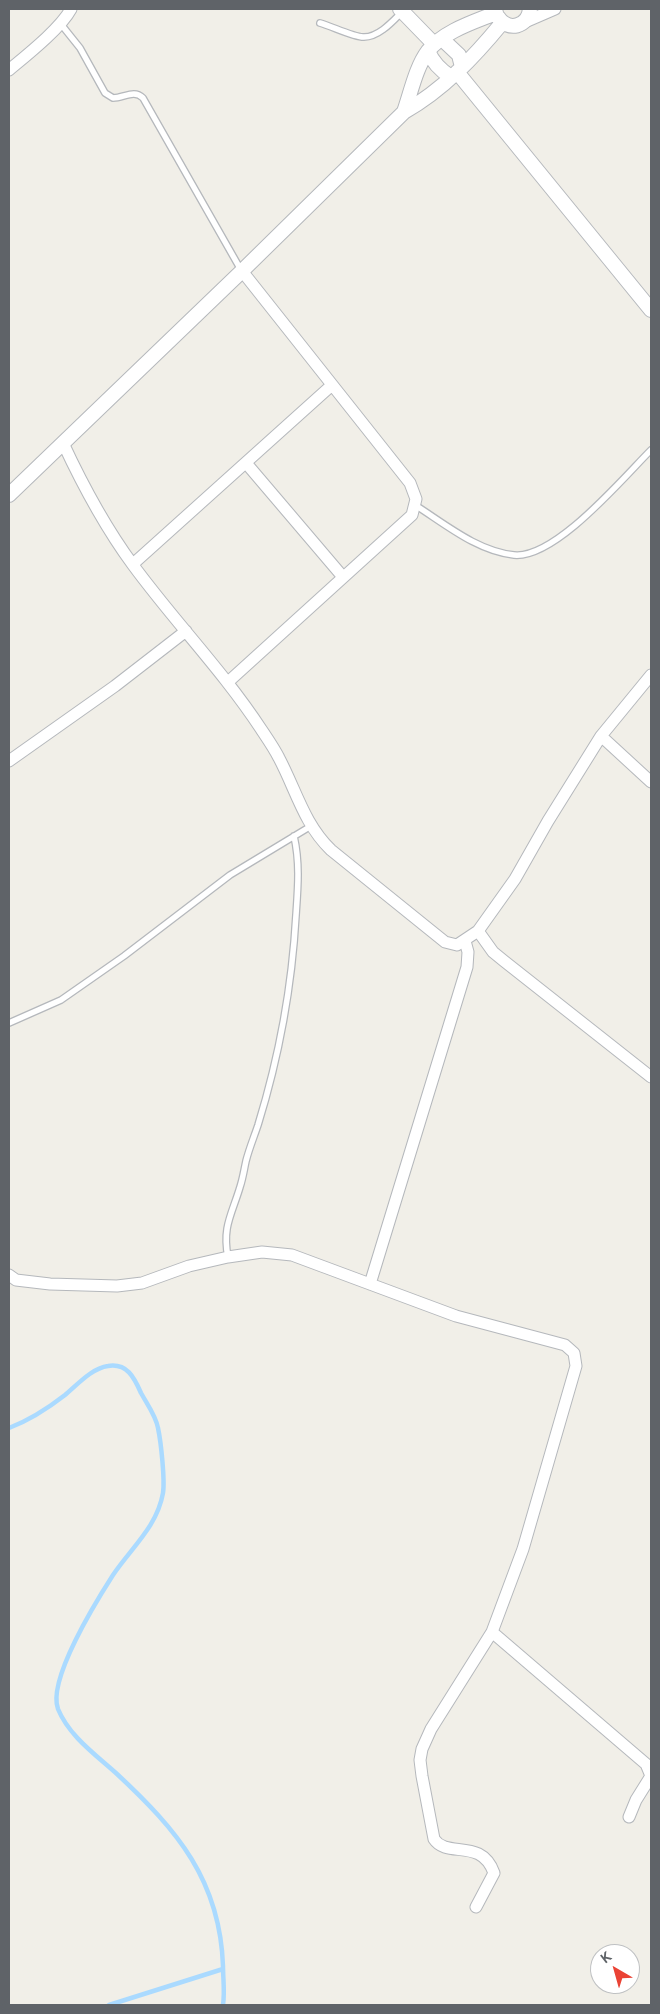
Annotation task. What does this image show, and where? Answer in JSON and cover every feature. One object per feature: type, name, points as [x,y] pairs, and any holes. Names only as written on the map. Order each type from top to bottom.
[{"type":"street","points":[[498,15],[511,27],[521,25],[527,15],[555,9]]},
{"type":"street","points":[[9,70],[30,53],[60,23],[69,10]]},
{"type":"street","points":[[401,10],[435,44],[459,55],[457,72],[651,310]]},
{"type":"street","points":[[404,112],[420,68],[435,44],[463,27],[498,15]]},
{"type":"street","points":[[9,496],[242,272],[404,112],[419,103],[457,72],[483,46],[498,15]]},
{"type":"street","points":[[435,44],[431,59],[441,71],[457,72]]},
{"type":"street","points":[[228,682],[412,515],[415,504],[415,493],[410,483],[242,272]]},
{"type":"street","points":[[132,564],[332,386]]},
{"type":"street","points":[[63,444],[94,504],[132,564],[228,682],[257,722],[279,758],[311,826],[331,850],[444,942],[457,945],[478,931],[515,879],[552,813],[601,736],[651,675]]},
{"type":"street","points":[[246,463],[343,577]]},
{"type":"street","points":[[9,761],[115,686],[186,631]]},
{"type":"street","points":[[601,736],[651,782]]},
{"type":"street","points":[[478,931],[494,952],[504,961],[651,1077]]},
{"type":"street","points":[[370,1284],[467,967],[468,952],[465,941]]},
{"type":"street","points":[[9,1275],[16,1280],[50,1284],[117,1286],[142,1282],[189,1266],[228,1257],[262,1252],[292,1255],[456,1316],[565,1345],[574,1353],[576,1366],[552,1454],[523,1550],[492,1632],[431,1728],[422,1749],[420,1760],[434,1839],[441,1847],[467,1849],[476,1853],[491,1865],[494,1873],[476,1907]]},
{"type":"street","points":[[492,1632],[646,1764],[651,1776],[636,1800],[629,1817]]},
{"type":"lane","points":[[320,23],[364,38],[375,34],[387,26],[401,10]]},
{"type":"lane","points":[[60,23],[80,48],[105,93],[112,98],[134,93],[143,98],[242,272]]},
{"type":"lane","points":[[415,504],[483,547],[514,555],[524,554],[543,548],[562,537],[651,450]]},
{"type":"lane","points":[[9,1024],[60,1000],[124,956],[230,875],[311,826]]},
{"type":"lane","points":[[228,1257],[225,1238],[228,1218],[240,1188],[266,1096],[285,1010],[298,892],[299,856],[294,836]]},
{"type":"waterway","points":[[9,1428],[38,1414],[91,1373],[108,1366],[120,1367],[129,1372],[157,1424],[163,1470],[163,1493],[160,1505],[149,1527],[113,1575],[75,1640],[60,1679],[57,1696],[58,1709],[76,1736],[139,1795],[176,1837],[204,1882],[214,1908],[220,1935],[223,1966],[223,2005]]},
{"type":"waterway","points":[[109,2005],[223,1969]]}]
